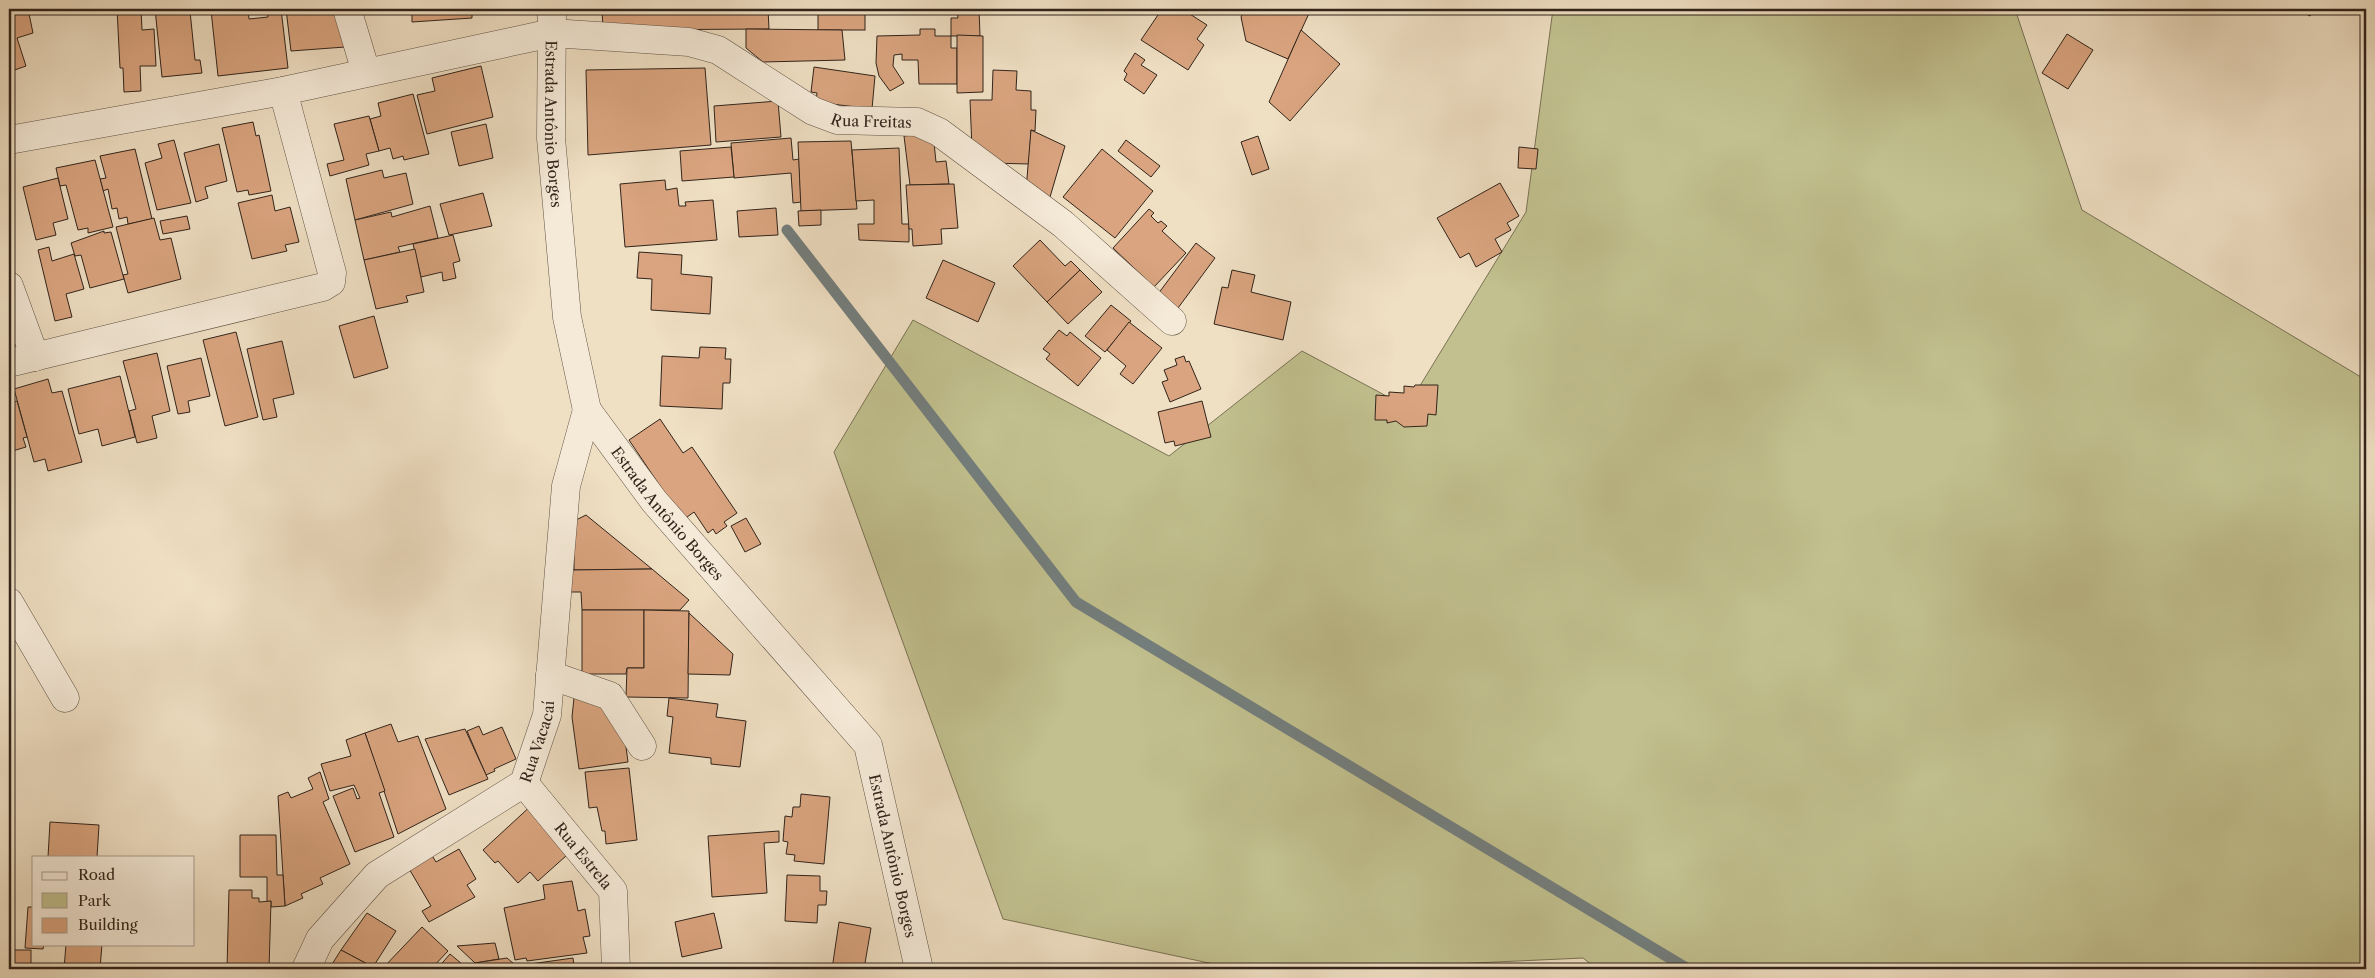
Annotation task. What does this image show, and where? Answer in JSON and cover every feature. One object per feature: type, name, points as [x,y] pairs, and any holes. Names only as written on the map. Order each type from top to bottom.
[{"type":"street","points":[[347,9],[366,72]]},
{"type":"street","name":"Rua Freitas","points":[[9,140],[283,91],[366,72],[552,21],[690,42],[718,50],[813,111],[837,120],[917,122],[939,132],[1063,224],[1172,321]]},
{"type":"street","name":"Estrada Antônio Borges","points":[[552,21],[550,138],[567,317],[587,410],[654,501],[868,745],[919,969]]},
{"type":"street","points":[[9,363],[323,287],[331,282],[332,273],[283,91]]},
{"type":"street","points":[[9,286],[35,357]]},
{"type":"street","name":"Rua Vacacaí","points":[[306,969],[320,940],[377,875],[524,782],[547,715],[566,486],[587,410]]},
{"type":"street","points":[[9,602],[65,698]]},
{"type":"street","points":[[550,674],[610,696],[642,746]]},
{"type":"street","name":"Rua Estrela","points":[[524,782],[613,891],[616,969]]},
{"type":"green space","points":[[1553,9],[2015,9],[2082,210],[2366,380],[2366,969],[1597,969],[1583,958],[1344,969],[1237,969],[1003,919],[834,452],[913,320],[1169,456],[1302,351],[1407,407],[1526,212]]},
{"type":"building","points":[[28,9],[33,33],[17,38],[26,66],[9,72],[9,10]]},
{"type":"building","points":[[117,9],[141,9],[142,30],[154,29],[156,66],[140,66],[141,91],[124,92],[123,68],[120,68]]},
{"type":"building","points":[[155,9],[190,11],[195,60],[200,60],[202,73],[162,77]]},
{"type":"building","points":[[248,9],[249,19],[268,17],[268,9],[281,9],[288,68],[218,76],[211,10]]},
{"type":"building","points":[[286,9],[340,9],[345,47],[291,51]]},
{"type":"building","points":[[412,9],[472,9],[472,18],[412,22]]},
{"type":"building","points":[[602,9],[768,9],[769,29],[603,30]]},
{"type":"building","points":[[818,9],[865,9],[865,30],[818,30]]},
{"type":"building","points":[[957,9],[979,9],[980,36],[951,36],[951,18],[958,18]]},
{"type":"building","points":[[1162,9],[1182,9],[1207,25],[1197,39],[1204,45],[1188,70],[1141,40]]},
{"type":"building","points":[[1245,9],[1311,9],[1288,59],[1246,41],[1241,17]]},
{"type":"building","points":[[2296,9],[2314,9],[2310,16]]},
{"type":"building","points":[[746,29],[842,30],[845,60],[763,62],[746,48]]},
{"type":"building","points":[[920,29],[935,29],[935,36],[951,36],[951,48],[957,48],[957,84],[919,84],[918,60],[902,60],[902,54],[894,55],[893,66],[904,83],[890,91],[879,76],[876,63],[877,36],[920,35]]},
{"type":"building","points":[[1301,30],[1340,64],[1290,121],[1269,102]]},
{"type":"building","points":[[2067,34],[2093,50],[2068,89],[2042,73]]},
{"type":"building","points":[[957,35],[983,36],[983,92],[957,93]]},
{"type":"building","points":[[1135,53],[1145,60],[1141,65],[1157,75],[1144,94],[1124,80],[1127,74],[1124,71]]},
{"type":"building","points":[[481,66],[493,117],[427,134],[417,95],[435,91],[432,78]]},
{"type":"building","points":[[814,67],[875,76],[872,109],[816,102],[817,93],[811,92]]},
{"type":"building","points":[[705,68],[711,145],[588,155],[586,70]]},
{"type":"building","points":[[993,70],[1017,71],[1016,90],[1031,91],[1031,110],[1036,110],[1035,131],[1031,130],[1029,164],[988,163],[972,149],[970,100],[992,100]]},
{"type":"building","points":[[413,94],[429,154],[404,160],[403,156],[393,159],[390,148],[379,151],[370,119],[381,116],[378,103]]},
{"type":"building","points":[[778,101],[781,137],[716,142],[714,106]]},
{"type":"building","points":[[369,116],[379,151],[366,154],[369,165],[330,176],[327,164],[344,160],[334,124]]},
{"type":"building","points":[[253,122],[256,136],[259,135],[271,191],[249,195],[248,190],[237,192],[222,128]]},
{"type":"building","points":[[486,124],[493,158],[459,166],[451,132]]},
{"type":"building","points":[[1031,130],[1065,146],[1050,197],[1026,190]]},
{"type":"building","points":[[933,133],[936,162],[946,161],[949,184],[910,185],[904,136]]},
{"type":"building","points":[[1258,136],[1269,169],[1252,175],[1241,142]]},
{"type":"building","points":[[791,138],[793,160],[799,159],[801,202],[793,203],[791,173],[734,178],[731,143]]},
{"type":"building","points":[[174,140],[191,203],[157,210],[145,163],[162,158],[158,144]]},
{"type":"building","points":[[1126,140],[1160,166],[1151,177],[1118,151]]},
{"type":"building","points":[[851,141],[857,209],[801,211],[798,142]]},
{"type":"building","points":[[219,144],[227,181],[205,187],[208,198],[196,202],[184,153]]},
{"type":"building","points":[[731,147],[734,177],[682,181],[680,151]]},
{"type":"building","points":[[1519,147],[1538,149],[1536,169],[1518,168]]},
{"type":"building","points":[[899,148],[902,224],[909,224],[909,242],[859,240],[858,224],[874,224],[874,200],[856,201],[852,150]]},
{"type":"building","points":[[135,149],[152,219],[128,224],[127,217],[119,219],[117,208],[112,209],[108,189],[103,191],[100,179],[106,178],[100,156]]},
{"type":"building","points":[[1102,149],[1153,191],[1115,238],[1063,197]]},
{"type":"building","points":[[95,160],[113,227],[88,233],[88,228],[78,230],[66,185],[60,186],[56,168]]},
{"type":"building","points":[[382,170],[384,178],[406,173],[413,204],[355,220],[346,179]]},
{"type":"building","points":[[58,178],[68,219],[53,223],[56,235],[36,240],[23,187]]},
{"type":"building","points":[[665,180],[666,190],[677,188],[679,206],[686,206],[685,202],[713,200],[717,240],[625,247],[620,184]]},
{"type":"building","points":[[1500,183],[1519,216],[1507,223],[1511,230],[1495,239],[1502,252],[1476,267],[1469,253],[1460,258],[1437,218]]},
{"type":"building","points":[[954,184],[958,228],[941,229],[942,244],[913,246],[912,229],[909,229],[906,185]]},
{"type":"building","points":[[483,193],[492,226],[449,235],[440,204]]},
{"type":"building","points":[[272,195],[275,211],[290,207],[299,242],[285,245],[287,251],[252,259],[238,203]]},
{"type":"building","points":[[430,206],[438,238],[398,247],[400,252],[364,260],[355,220],[391,212],[392,217]]},
{"type":"building","points":[[776,208],[778,235],[739,237],[737,211]]},
{"type":"building","points":[[1149,209],[1154,213],[1151,216],[1158,223],[1161,221],[1167,226],[1162,231],[1186,253],[1154,287],[1113,248]]},
{"type":"building","points":[[821,210],[821,225],[799,226],[798,211]]},
{"type":"building","points":[[187,216],[190,229],[163,234],[160,221]]},
{"type":"building","points":[[154,218],[160,240],[171,238],[181,279],[128,293],[123,275],[128,274],[116,227]]},
{"type":"building","points":[[104,231],[104,233],[111,232],[124,279],[90,288],[81,255],[75,256],[71,243]]},
{"type":"building","points":[[453,235],[460,261],[453,263],[456,278],[443,281],[442,272],[421,277],[413,244]]},
{"type":"building","points":[[1040,240],[1065,266],[1071,261],[1080,270],[1047,302],[1013,266]]},
{"type":"building","points":[[1196,243],[1215,258],[1178,308],[1158,294]]},
{"type":"building","points":[[49,247],[52,261],[74,254],[84,289],[66,294],[72,317],[55,321],[38,250]]},
{"type":"building","points":[[415,249],[424,292],[406,296],[408,302],[376,309],[364,260]]},
{"type":"building","points":[[639,252],[682,255],[681,274],[712,277],[710,314],[651,310],[652,279],[637,278]]},
{"type":"building","points":[[943,260],[995,283],[978,322],[926,298]]},
{"type":"building","points":[[1080,270],[1102,292],[1068,324],[1047,302]]},
{"type":"building","points":[[1232,270],[1255,275],[1251,292],[1291,302],[1283,340],[1214,324],[1222,287],[1228,288]]},
{"type":"building","points":[[1111,305],[1131,321],[1105,352],[1085,336]]},
{"type":"building","points":[[374,316],[388,368],[354,378],[339,326]]},
{"type":"building","points":[[1129,322],[1162,348],[1133,384],[1120,374],[1126,366],[1107,350]]},
{"type":"building","points":[[1059,330],[1067,336],[1070,332],[1101,358],[1078,386],[1046,359],[1050,354],[1043,349]]},
{"type":"building","points":[[236,332],[258,417],[225,426],[203,340]]},
{"type":"building","points":[[282,341],[294,394],[273,399],[277,417],[263,420],[247,349]]},
{"type":"building","points":[[700,347],[726,348],[725,359],[731,359],[730,383],[723,383],[722,409],[660,406],[662,356],[699,358]]},
{"type":"building","points":[[157,353],[170,411],[152,416],[157,438],[137,443],[129,411],[136,409],[123,361]]},
{"type":"building","points":[[1184,356],[1186,362],[1189,361],[1201,389],[1170,402],[1162,382],[1168,380],[1164,370],[1177,365],[1175,359]]},
{"type":"building","points":[[201,358],[210,396],[188,401],[190,412],[178,414],[167,366]]},
{"type":"building","points":[[120,376],[135,437],[102,446],[98,429],[79,434],[68,389]]},
{"type":"building","points":[[48,379],[52,393],[62,391],[82,462],[48,471],[45,459],[34,462],[14,389]]},
{"type":"building","points":[[1415,385],[1438,385],[1436,415],[1428,414],[1427,426],[1404,427],[1396,421],[1387,423],[1387,420],[1375,420],[1376,395],[1389,396],[1389,392],[1404,393],[1404,386],[1414,387]]},
{"type":"building","points":[[17,401],[27,437],[23,438],[26,447],[9,452],[9,403]]},
{"type":"building","points":[[1202,401],[1211,437],[1175,446],[1174,441],[1165,443],[1158,412]]},
{"type":"building","points":[[660,419],[683,453],[692,447],[737,513],[724,522],[727,526],[716,534],[713,529],[708,533],[694,512],[683,520],[629,440]]},
{"type":"building","points":[[586,515],[652,569],[574,570],[574,521]]},
{"type":"building","points":[[746,518],[761,544],[745,552],[731,526]]},
{"type":"building","points":[[652,569],[689,600],[680,610],[582,610],[581,592],[571,592],[571,570]]},
{"type":"building","points":[[582,610],[644,610],[644,668],[627,668],[626,674],[582,674]]},
{"type":"building","points":[[644,610],[689,611],[688,698],[626,697],[627,668],[644,668]]},
{"type":"building","points":[[689,613],[733,654],[730,675],[688,674]]},
{"type":"building","points":[[574,698],[606,708],[624,732],[628,762],[579,769],[572,717]]},
{"type":"building","points":[[669,698],[718,704],[716,717],[746,721],[740,767],[711,764],[711,758],[669,753],[673,717],[667,716]]},
{"type":"building","points":[[391,724],[398,742],[418,736],[446,809],[398,834],[365,733]]},
{"type":"building","points":[[479,726],[483,735],[502,727],[516,759],[494,769],[495,771],[486,775],[467,731]]},
{"type":"building","points":[[465,729],[488,779],[449,795],[425,739]]},
{"type":"building","points":[[365,733],[385,791],[379,793],[394,837],[355,852],[333,796],[353,788],[357,799],[360,798],[354,785],[330,791],[321,764],[351,756],[346,740]]},
{"type":"building","points":[[629,768],[637,840],[606,844],[605,831],[602,831],[597,807],[589,808],[585,772]]},
{"type":"building","points":[[320,772],[329,799],[323,802],[350,864],[320,878],[323,884],[301,894],[303,898],[285,906],[278,796],[288,792],[291,798],[313,789],[308,778]]},
{"type":"building","points":[[801,794],[830,797],[824,864],[794,861],[795,855],[786,854],[788,842],[783,841],[785,816],[792,817],[793,807],[800,807]]},
{"type":"building","points":[[534,803],[576,847],[538,881],[530,872],[518,883],[498,861],[495,863],[483,850]]},
{"type":"building","points":[[50,822],[99,825],[97,856],[48,856]]},
{"type":"building","points":[[779,831],[779,842],[764,843],[767,893],[712,897],[708,836]]},
{"type":"building","points":[[240,835],[276,835],[277,875],[283,875],[285,906],[271,907],[271,901],[267,902],[267,877],[240,877]]},
{"type":"building","points":[[459,849],[476,879],[467,885],[475,897],[429,922],[422,911],[431,906],[408,867],[431,854],[436,862]]},
{"type":"building","points":[[787,875],[820,876],[820,891],[827,891],[826,905],[818,905],[817,923],[785,921]]},
{"type":"building","points":[[572,881],[578,911],[585,909],[590,936],[583,937],[587,953],[527,961],[526,958],[515,960],[504,908],[545,899],[543,885]]},
{"type":"building","points":[[229,890],[252,890],[252,898],[259,898],[259,902],[271,901],[269,969],[227,969]]},
{"type":"building","points":[[28,907],[32,907],[32,946],[44,946],[43,949],[25,948]]},
{"type":"building","points":[[367,913],[396,931],[373,967],[341,950]]},
{"type":"building","points":[[714,913],[722,948],[682,957],[675,922]]},
{"type":"building","points":[[839,922],[871,928],[864,969],[832,969]]},
{"type":"building","points":[[422,927],[448,951],[431,969],[383,968]]},
{"type":"building","points":[[495,943],[499,959],[475,963],[457,946]]},
{"type":"building","points":[[66,946],[102,946],[100,969],[64,969]]},
{"type":"building","points":[[9,950],[31,950],[31,969],[9,969]]},
{"type":"building","points":[[341,950],[371,966],[369,969],[329,969]]},
{"type":"building","points":[[450,954],[468,969],[437,969]]},
{"type":"building","points":[[507,958],[520,969],[481,969],[475,963]]},
{"type":"building","points":[[573,958],[574,966],[567,967],[568,969],[520,969],[516,966]]},
{"type":"waterway","points":[[787,230],[1076,602],[1688,969]]}]
